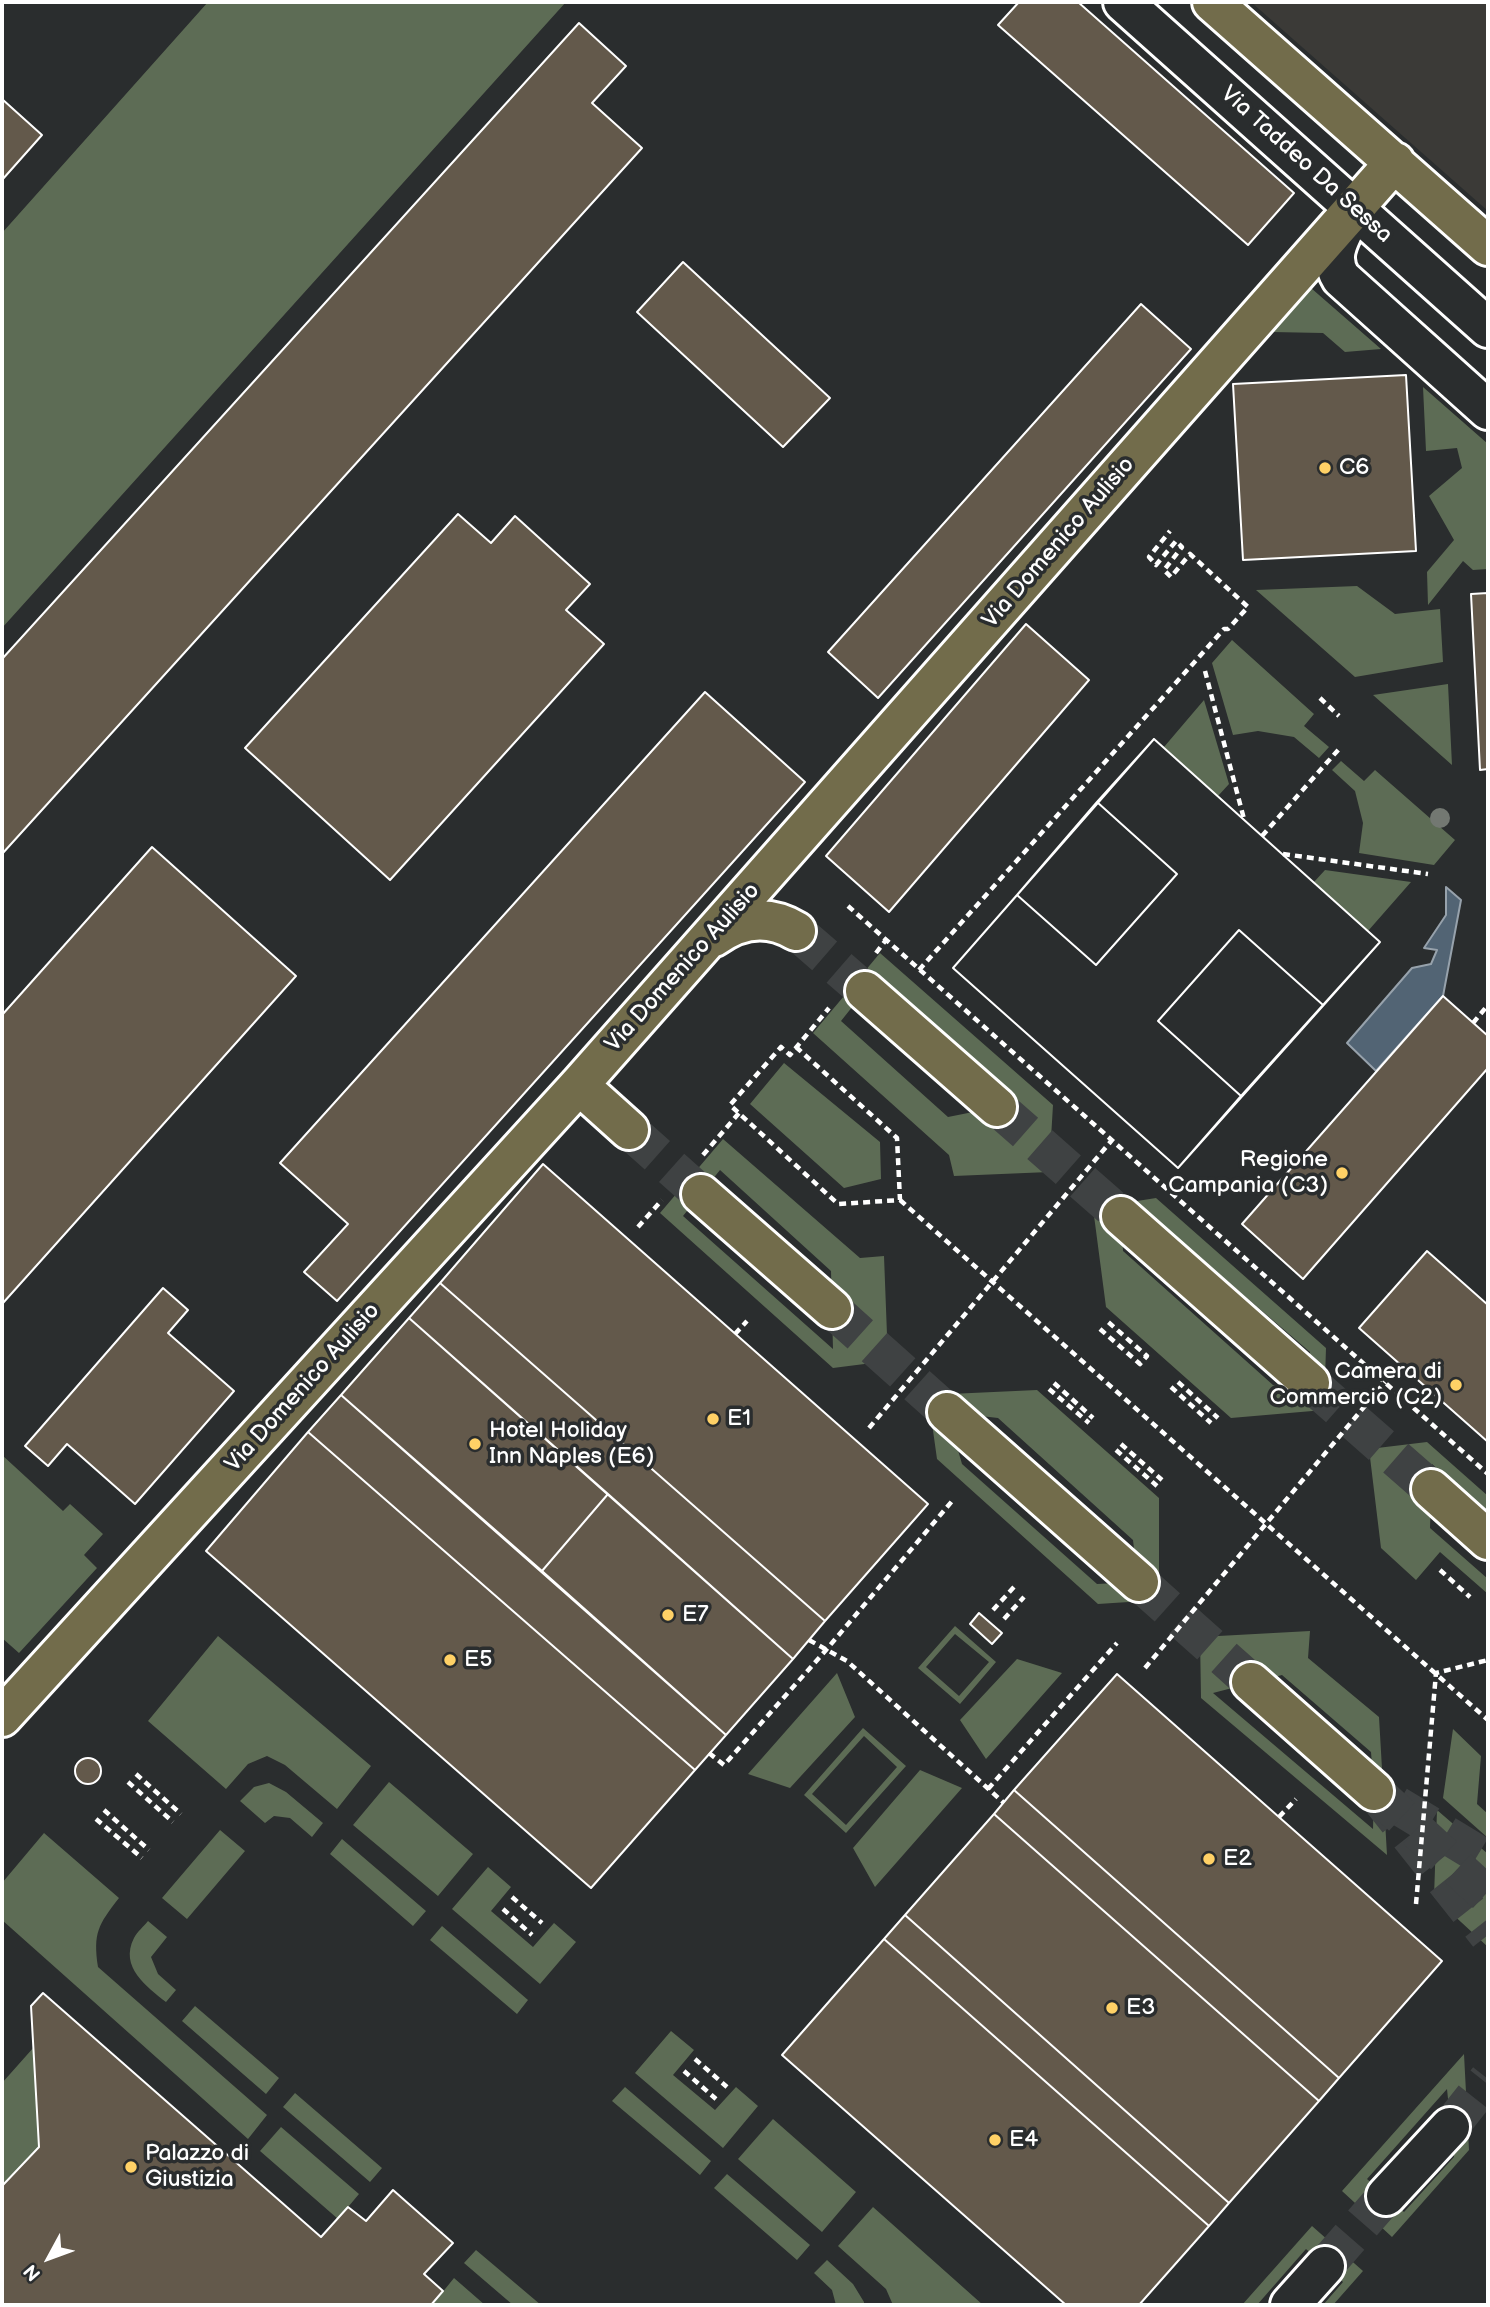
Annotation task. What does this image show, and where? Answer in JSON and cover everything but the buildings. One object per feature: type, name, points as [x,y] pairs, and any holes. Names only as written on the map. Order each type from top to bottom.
[{"type":"main road","points":[[1212,2],[1488,246]]},
{"type":"main road","name":"Via Domenico Aulisio","points":[[2,1717],[579,1085],[1395,162]]},
{"type":"main road","points":[[703,944],[724,929],[750,920],[783,923],[796,931]]},
{"type":"main road","points":[[857,983],[997,1107]]},
{"type":"main road","points":[[579,1085],[629,1130]]},
{"type":"main road","points":[[701,1194],[831,1309]]},
{"type":"main road","points":[[1121,1216],[1310,1383]]},
{"type":"main road","points":[[947,1412],[1139,1582]]},
{"type":"main road","points":[[1431,1489],[1488,1540]]},
{"type":"main road","points":[[1251,1682],[1374,1791]]},
{"type":"street","name":"Via Taddeo Da Sessa","points":[[1123,2],[1488,328]]},
{"type":"street","points":[[1354,209],[1334,253],[1334,267],[1341,278],[1488,410]]},
{"type":"street","points":[[1386,2196],[1450,2127]]},
{"type":"street","points":[[1290,2305],[1325,2266]]},
{"type":"path","points":[[919,970],[1224,629],[1228,629],[1248,607],[1190,554],[1171,577],[1164,570],[1182,547],[1176,541],[1156,565],[1149,557],[1170,531]]},
{"type":"path","points":[[1205,671],[1244,819]]},
{"type":"path","points":[[1320,698],[1339,716]]},
{"type":"path","points":[[1262,836],[1339,750]]},
{"type":"path","points":[[1283,855],[1428,874]]},
{"type":"path","points":[[848,906],[1488,1474]]},
{"type":"path","points":[[887,940],[857,983],[790,1055],[781,1047],[730,1105],[838,1204],[900,1200],[1488,1720]]},
{"type":"path","points":[[1473,1023],[1488,1005]]},
{"type":"path","points":[[796,1047],[897,1138],[900,1200]]},
{"type":"path","points":[[869,1428],[1112,1140]]},
{"type":"path","points":[[735,1334],[747,1321]]},
{"type":"path","points":[[1100,1329],[1140,1364],[1147,1356],[1107,1321]]},
{"type":"path","points":[[1178,1382],[1218,1418]]},
{"type":"path","points":[[1145,1668],[1385,1382]]},
{"type":"path","points":[[1054,1383],[1093,1418]]},
{"type":"path","points":[[1171,1387],[1211,1423]]},
{"type":"path","points":[[1049,1389],[1089,1423]]},
{"type":"path","points":[[1121,1444],[1162,1480]]},
{"type":"path","points":[[1116,1450],[1157,1486]]},
{"type":"path","points":[[709,1753],[724,1765],[953,1500]]},
{"type":"path","points":[[1440,1570],[1470,1597]]},
{"type":"path","points":[[993,1610],[1014,1587]]},
{"type":"path","points":[[1004,1619],[1024,1597]]},
{"type":"path","points":[[809,1640],[848,1661],[1004,1803]]},
{"type":"path","points":[[988,1788],[1117,1643]]},
{"type":"path","points":[[1436,1673],[1488,1660]]},
{"type":"path","points":[[1416,1903],[1436,1673]]},
{"type":"path","points":[[136,1774],[181,1814]]},
{"type":"path","points":[[128,1782],[173,1822]]},
{"type":"path","points":[[1279,1817],[1296,1799]]},
{"type":"path","points":[[104,1810],[149,1850]]},
{"type":"path","points":[[96,1819],[142,1858]]},
{"type":"path","points":[[512,1897],[542,1923]]},
{"type":"path","points":[[503,1909],[532,1934]]},
{"type":"path","points":[[695,2059],[727,2087]]},
{"type":"path","points":[[684,2071],[716,2099]]},
{"type":"shaded area","points":[[1251,2],[1488,2],[1488,211]]},
{"type":"green space","points":[[208,2],[566,2],[2,628],[2,233]]},
{"type":"green space","points":[[1311,288],[1381,349],[1345,352],[1323,333],[1272,332]]},
{"type":"green space","points":[[1423,387],[1488,444],[1488,569],[1473,570],[1463,561],[1428,605],[1427,572],[1454,540],[1429,496],[1462,468],[1457,448],[1426,451]]},
{"type":"green space","points":[[1357,586],[1395,614],[1440,609],[1443,662],[1355,677],[1256,590]]},
{"type":"green space","points":[[1232,640],[1314,714],[1304,726],[1329,747],[1319,758],[1294,737],[1258,731],[1233,735],[1212,663]]},
{"type":"green space","points":[[1448,684],[1452,765],[1373,695]]},
{"type":"green space","points":[[1204,700],[1229,784],[1218,796],[1164,747]]},
{"type":"green space","points":[[1341,761],[1364,781],[1375,770],[1455,840],[1434,865],[1359,853],[1363,823],[1355,791],[1332,770]]},
{"type":"green space","points":[[1325,870],[1411,882],[1368,931],[1314,882]]},
{"type":"green space","points":[[880,953],[1053,1105],[1049,1172],[954,1176],[949,1155],[813,1033]],"holes":[[[876,977],[1019,1102],[948,1117],[841,1021]]]},
{"type":"green space","points":[[784,1063],[880,1142],[881,1179],[844,1188],[750,1104]]},
{"type":"green space","points":[[723,1139],[860,1258],[884,1256],[888,1361],[833,1368],[660,1213]],"holes":[[[720,1170],[831,1271],[833,1349],[683,1216]]]},
{"type":"green space","points":[[1156,1198],[1326,1348],[1324,1410],[1231,1418],[1106,1307],[1093,1208]],"holes":[[[1150,1215],[1310,1352],[1310,1383],[1273,1385],[1123,1251],[1121,1216]]]},
{"type":"green space","points":[[1037,1390],[1159,1498],[1159,1600],[1098,1604],[937,1459],[928,1395]],"holes":[[[947,1412],[998,1418],[1133,1540],[1138,1582],[1097,1584],[962,1464]]]},
{"type":"green space","points":[[1427,1442],[1488,1496],[1488,1514],[1432,1464],[1430,1528],[1488,1579],[1488,1594],[1440,1552],[1416,1580],[1381,1548],[1369,1449]]},
{"type":"green space","points":[[2,1455],[63,1511],[70,1504],[103,1534],[84,1555],[97,1568],[19,1653],[2,1638]]},
{"type":"green space","points":[[955,1626],[996,1662],[960,1704],[918,1668]],"holes":[[[955,1634],[989,1662],[959,1696],[926,1667]]]},
{"type":"green space","points":[[1310,1631],[1308,1658],[1379,1717],[1387,1855],[1201,1698],[1200,1637]],"holes":[[[1282,1675],[1371,1752],[1373,1829],[1213,1693]]]},
{"type":"green space","points":[[218,1636],[371,1766],[337,1809],[285,1765],[267,1756],[248,1764],[226,1789],[148,1721]]},
{"type":"green space","points":[[1017,1659],[1062,1673],[986,1759],[960,1720]]},
{"type":"green space","points":[[837,1673],[855,1717],[790,1788],[748,1774]]},
{"type":"green space","points":[[863,1728],[906,1766],[846,1833],[804,1795]],"holes":[[[864,1736],[897,1767],[846,1825],[812,1794]]]},
{"type":"green space","points":[[1453,1729],[1481,1756],[1477,1804],[1488,1814],[1488,1838],[1443,1798]]},
{"type":"green space","points":[[920,1770],[962,1788],[875,1887],[853,1848]]},
{"type":"green space","points":[[389,1782],[473,1854],[438,1896],[353,1825]]},
{"type":"green space","points":[[269,1783],[286,1792],[323,1823],[312,1837],[290,1818],[274,1816],[265,1823],[240,1801],[254,1787]]},
{"type":"green space","points":[[1437,1810],[1488,1854],[1488,1947],[1434,1897]]},
{"type":"green space","points":[[220,1830],[245,1851],[187,1919],[162,1898]]},
{"type":"green space","points":[[44,1833],[119,1898],[99,1930],[96,1946],[98,1967],[267,2115],[248,2139],[2,1920],[2,1883]]},
{"type":"green space","points":[[342,1839],[426,1911],[413,1926],[330,1854]]},
{"type":"green space","points":[[488,1867],[511,1887],[491,1911],[533,1947],[554,1923],[576,1942],[540,1984],[452,1909]]},
{"type":"green space","points":[[148,1921],[167,1937],[151,1957],[158,1974],[176,1990],[166,2002],[137,1975],[130,1958],[134,1938]]},
{"type":"green space","points":[[442,1926],[528,2000],[517,2014],[430,1940]]},
{"type":"green space","points":[[195,2006],[279,2078],[266,2094],[182,2021]]},
{"type":"green space","points":[[671,2031],[694,2050],[673,2075],[715,2110],[736,2087],[758,2106],[723,2148],[635,2073]]},
{"type":"green space","points":[[34,2047],[39,2147],[2,2186],[2,2083]]},
{"type":"green space","points":[[1464,2054],[1469,2150],[1392,2237],[1342,2191]],"holes":[[[1447,2089],[1454,2157],[1404,2212],[1367,2179]]]},
{"type":"green space","points":[[625,2087],[711,2161],[700,2175],[612,2101]]},
{"type":"green space","points":[[295,2093],[382,2168],[370,2182],[283,2107]]},
{"type":"green space","points":[[773,2119],[856,2192],[822,2232],[738,2159]]},
{"type":"green space","points":[[281,2127],[359,2194],[338,2219],[260,2151]]},
{"type":"green space","points":[[727,2174],[810,2245],[797,2260],[714,2188]]},
{"type":"green space","points":[[873,2207],[983,2305],[893,2305],[886,2289],[838,2246]]},
{"type":"green space","points":[[1312,2226],[1363,2271],[1333,2305],[1323,2305],[1343,2282],[1306,2249],[1257,2305],[1242,2305]]},
{"type":"green space","points":[[476,2250],[541,2305],[513,2305],[464,2263]]},
{"type":"green space","points":[[827,2260],[853,2284],[864,2305],[836,2305],[832,2290],[814,2273]]},
{"type":"green space","points":[[454,2278],[485,2305],[433,2304]]},
{"type":"water","points":[[1446,887],[1461,900],[1443,996],[1376,1071],[1347,1043],[1412,968],[1431,964],[1437,950],[1424,948],[1446,915]]},
{"type":"tunnel","points":[[796,931],[865,991]]},
{"type":"tunnel","points":[[997,1107],[1121,1216]]},
{"type":"tunnel","points":[[629,1130],[701,1194]]},
{"type":"tunnel","points":[[832,1309],[947,1412]]},
{"type":"tunnel","points":[[1310,1383],[1431,1489]]},
{"type":"tunnel","points":[[1139,1582],[1251,1682]]},
{"type":"tunnel","points":[[1374,1791],[1488,1935]]},
{"type":"tunnel","points":[[1374,1791],[1488,1896]]},
{"type":"tunnel","points":[[1397,1805],[1488,1860]]},
{"type":"tunnel","points":[[1450,2127],[1488,2079]]},
{"type":"tunnel","points":[[1325,2266],[1386,2196]]},
{"type":"place","name":"C6","points":[[1325,468]]},
{"type":"place","name":"Regione Campania (C3)","points":[[1342,1173]]},
{"type":"place","name":"Camera di Commercio (C2)","points":[[1456,1385]]},
{"type":"place","name":"E1","points":[[713,1419]]},
{"type":"place","name":"Hotel Holiday Inn Naples (E6)","points":[[475,1444]]},
{"type":"place","name":"E7","points":[[668,1615]]},
{"type":"place","name":"E5","points":[[450,1660]]},
{"type":"place","name":"E2","points":[[1209,1859]]},
{"type":"place","name":"E3","points":[[1112,2008]]},
{"type":"place","name":"E4","points":[[995,2140]]},
{"type":"place","name":"Palazzo di Giustizia","points":[[131,2167]]}]
